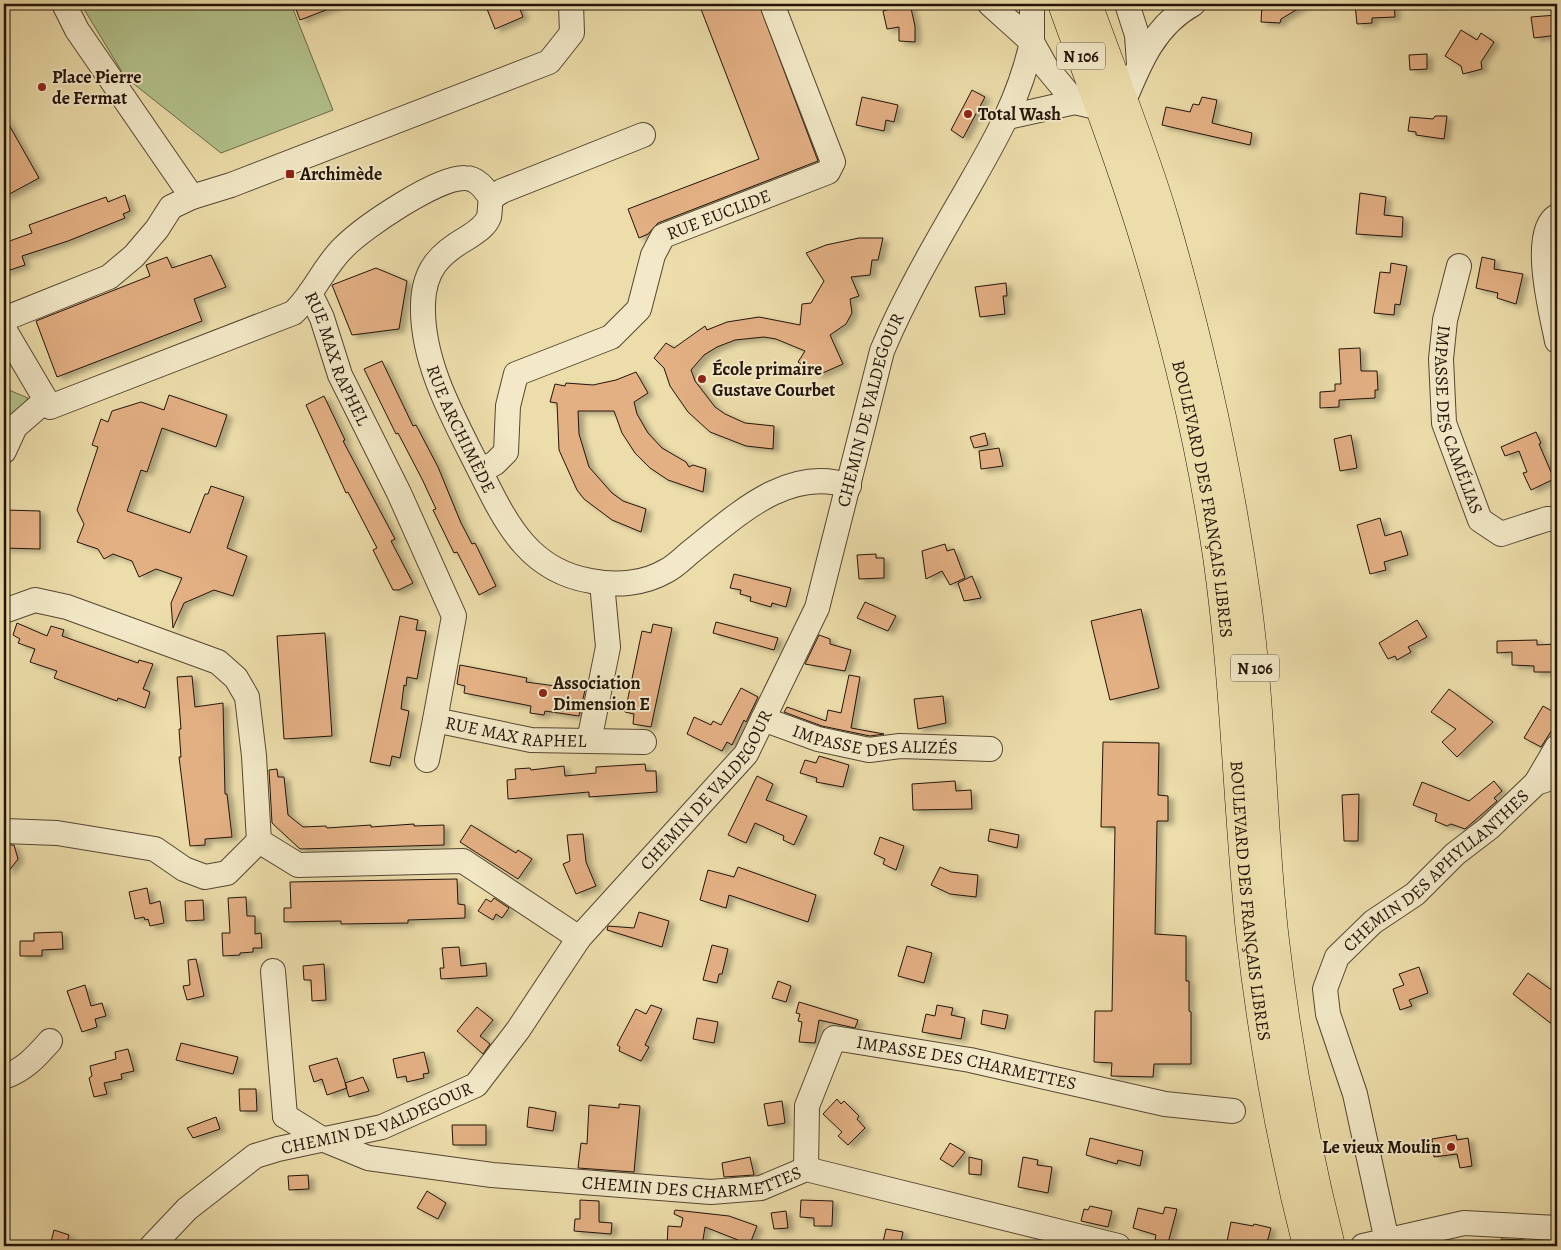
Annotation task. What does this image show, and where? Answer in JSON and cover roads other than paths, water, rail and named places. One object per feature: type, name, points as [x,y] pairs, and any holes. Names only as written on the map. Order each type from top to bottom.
[{"type":"main road","name":"BOULEVARD DES FRANÇAIS LIBRES","points":[[1062,4],[1099,104],[1144,237],[1172,335],[1206,493],[1228,646],[1250,932],[1259,1000],[1279,1118],[1307,1246]]},
{"type":"main road","name":"BOULEVARD DES FRANÇAIS LIBRES","points":[[1088,4],[1099,104],[1164,217],[1196,335],[1229,487],[1255,665],[1276,941],[1302,1111],[1331,1246]]},
{"type":"street","points":[[64,4],[77,30],[192,197]]},
{"type":"street","points":[[4,319],[109,276],[134,256],[157,229],[171,208],[192,197],[230,185],[549,62],[572,33],[571,4]]},
{"type":"street","name":"RUE EUCLIDE","points":[[481,471],[495,463],[506,452],[508,406],[516,374],[611,337],[639,309],[653,255],[663,236],[828,172],[833,162],[772,4]]},
{"type":"street","points":[[990,4],[1032,42],[1046,67],[1099,104]]},
{"type":"street","name":"CHEMIN DE VALDEGOUR","points":[[152,1246],[186,1209],[255,1156],[382,1127],[476,1084],[518,1030],[578,938],[746,754],[817,608],[882,351],[898,314],[1008,117],[1025,75],[1032,42],[1032,4]]},
{"type":"street","points":[[1128,4],[1134,17],[1139,64]]},
{"type":"street","points":[[1008,117],[1099,104],[1139,64],[1151,42],[1182,5]]},
{"type":"street","points":[[310,293],[324,269],[344,246],[423,192],[451,180],[466,177],[481,184],[490,198],[502,191],[643,134]]},
{"type":"street","name":"RUE ARCHIMÈDE","points":[[490,198],[488,217],[480,230],[452,246],[433,264],[426,285],[423,303],[424,327],[427,349],[444,395],[481,471],[518,538],[533,555],[560,573],[602,583],[635,583],[666,572],[744,510],[782,488],[818,479],[849,486]]},
{"type":"street","points":[[1557,216],[1553,218],[1544,238],[1544,257],[1557,341]]},
{"type":"street","name":"IMPASSE DES CAMÉLIAS","points":[[1458,266],[1445,320],[1441,359],[1444,423],[1480,520],[1501,534],[1547,519],[1557,519]]},
{"type":"street","name":"RUE MAX RAPHEL","points":[[46,400],[50,407],[293,313],[310,293],[322,318],[340,375],[399,493],[454,616],[427,760]]},
{"type":"street","points":[[4,329],[46,400],[15,428],[4,451]]},
{"type":"street","name":"RUE MAX RAPHEL","points":[[435,720],[531,740],[589,740],[608,647],[602,583]]},
{"type":"street","points":[[4,611],[36,600],[67,607],[218,662],[236,678],[247,697],[254,756],[259,841],[227,873],[205,877],[184,869],[155,848],[58,833],[4,831]]},
{"type":"street","name":"IMPASSE DES ALIZÉS","points":[[763,720],[818,739],[869,750],[900,746],[990,749]]},
{"type":"street","points":[[589,740],[644,742]]},
{"type":"street","points":[[1546,780],[1557,747]]},
{"type":"street","name":"CHEMIN DES APHYLLANTHES","points":[[1374,1244],[1355,1094],[1328,1014],[1325,989],[1337,957],[1373,922],[1415,894],[1455,854],[1546,780]]},
{"type":"street","points":[[259,841],[298,865],[463,861],[578,938]]},
{"type":"street","points":[[255,1156],[285,1116],[273,971]]},
{"type":"street","name":"IMPASSE DES CHARMETTES","points":[[806,1169],[807,1106],[834,1038],[970,1060],[1166,1104],[1233,1111]]},
{"type":"street","points":[[4,1077],[16,1073],[35,1058],[50,1041]]},
{"type":"street","name":"CHEMIN DES CHARMETTES","points":[[285,1116],[322,1140],[368,1158],[492,1174],[711,1192],[760,1188],[806,1169],[1118,1246]]},
{"type":"street","name":"CHEMIN DES CHARMETTES","points":[[372,1129],[383,1148],[407,1163]]},
{"type":"street","points":[[1374,1244],[1464,1223],[1557,1228]]},
{"type":"place","name":"Place Pierre de Fermat","points":[[42,87]]},
{"type":"place","name":"Total Wash","points":[[968,114]]},
{"type":"place","name":"Archimède","points":[[290,174]]},
{"type":"place","name":"École primaire Gustave Courbet","points":[[702,379]]},
{"type":"place","name":"Association Dimension E","points":[[543,693]]},
{"type":"place","name":"Le vieux Moulin","points":[[1451,1147]]}]
